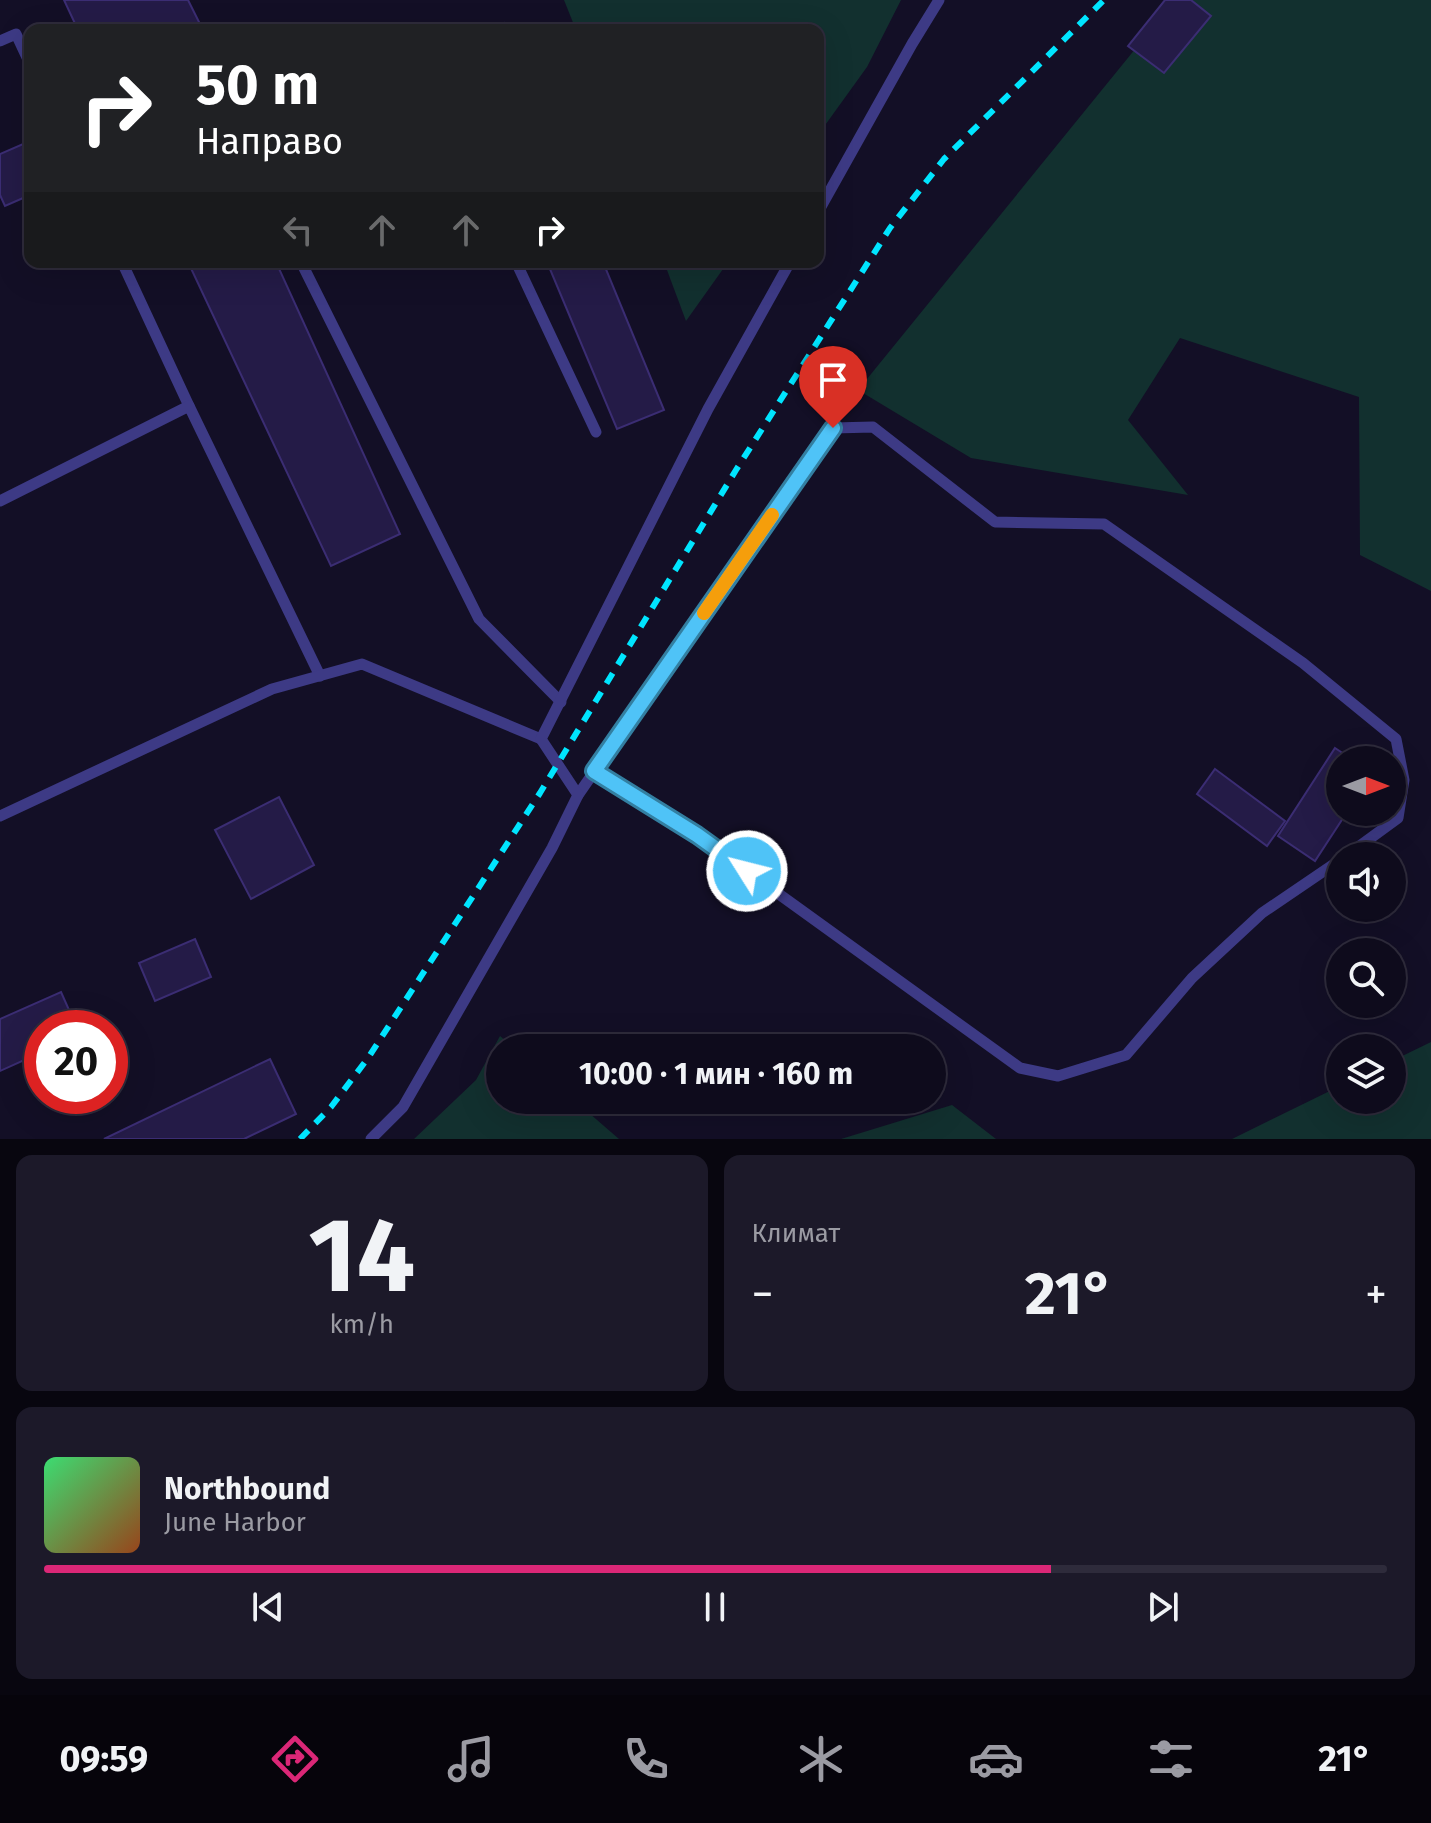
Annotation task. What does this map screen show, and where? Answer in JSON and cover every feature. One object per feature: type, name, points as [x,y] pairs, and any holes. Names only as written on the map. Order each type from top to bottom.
[{"type":"lane","points":[[824,201],[939,0]]},
{"type":"lane","points":[[0,41],[16,34],[24,51]]},
{"type":"lane","points":[[125,268],[320,676]]},
{"type":"lane","points":[[304,268],[479,619],[561,702]]},
{"type":"lane","points":[[519,268],[596,432]]},
{"type":"lane","points":[[541,739],[708,409],[787,268]]},
{"type":"lane","points":[[0,501],[189,406]]},
{"type":"lane","points":[[371,1139],[403,1107],[552,848],[578,795],[833,428],[873,427],[995,522],[1104,524],[1303,663],[1396,739],[1404,780],[1398,818],[1365,842]]},
{"type":"lane","points":[[0,816],[272,689],[362,664],[541,739],[578,795]]},
{"type":"lane","points":[[594,771],[697,835],[1020,1068],[1058,1076],[1126,1055],[1192,978],[1262,913],[1326,870]]},
{"type":"green space","points":[[564,0],[901,0],[867,67],[824,127],[824,24],[574,24]]},
{"type":"green space","points":[[1175,0],[1431,0],[1431,591],[1360,555],[1359,397],[1180,338],[1128,420],[1188,495],[971,458],[858,390]]},
{"type":"green space","points":[[666,268],[724,268],[686,321]]},
{"type":"green space","points":[[1431,1042],[1431,1139],[1232,1139],[1326,1093],[1326,1114],[1406,1114],[1406,1054]]},
{"type":"green space","points":[[486,1062],[486,1114],[590,1114],[619,1139],[414,1139],[476,1080]]},
{"type":"green space","points":[[952,1105],[996,1139],[841,1139],[923,1114],[946,1114],[946,1107]]},
{"type":"building","points":[[64,0],[188,0],[200,24],[75,24]]},
{"type":"building","points":[[1165,0],[1191,0],[1211,16],[1164,73],[1128,46]]},
{"type":"building","points":[[24,144],[24,198],[5,206],[0,195],[0,154]]},
{"type":"building","points":[[191,268],[279,268],[400,534],[331,566]]},
{"type":"building","points":[[550,268],[605,268],[664,410],[617,429]]},
{"type":"building","points":[[1326,762],[1326,826],[1338,826],[1315,861],[1278,836]]},
{"type":"building","points":[[1215,769],[1285,821],[1267,846],[1197,794]]},
{"type":"building","points":[[279,797],[314,865],[251,899],[215,830]]},
{"type":"building","points":[[195,939],[211,977],[155,1001],[139,963]]},
{"type":"building","points":[[61,992],[69,1010],[24,1010],[24,1060],[0,1071],[0,1019]]},
{"type":"building","points":[[270,1059],[296,1114],[244,1139],[104,1139]]},
{"type":"railway","points":[[300,1139],[331,1107],[368,1058],[540,793],[736,470],[890,228],[944,159],[1104,0]]},
{"type":"slow traffic","points":[[704,613],[772,515]]},
{"type":"route","points":[[747,871],[697,835],[594,771],[833,428]]}]
